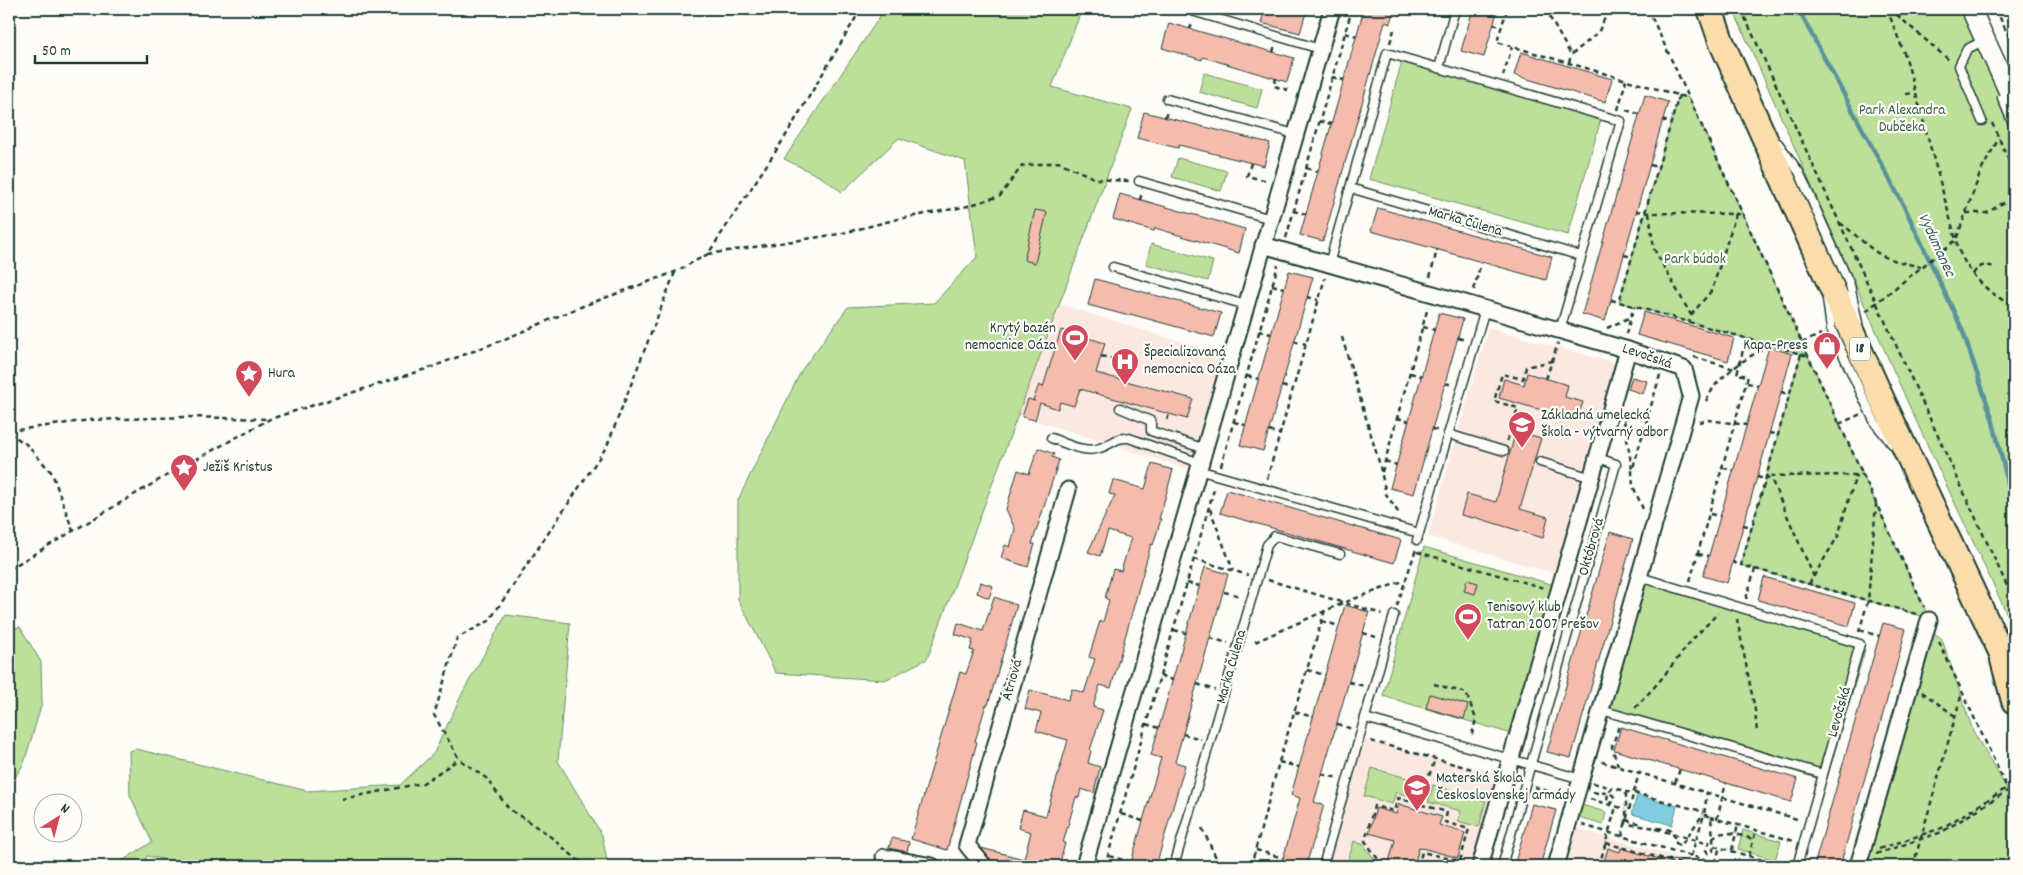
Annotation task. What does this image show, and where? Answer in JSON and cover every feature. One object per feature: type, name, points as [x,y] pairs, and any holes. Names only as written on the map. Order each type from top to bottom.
[{"type":"main road","name":"18","points":[[1702,9],[1721,41],[1821,260],[1866,364],[2008,665],[2014,701]]},
{"type":"main road","name":"18","points":[[1710,9],[1721,41]]},
{"type":"street","points":[[1084,866],[1332,9]]},
{"type":"street","points":[[1971,9],[2014,104]]},
{"type":"street","points":[[1263,245],[1485,308],[1559,335]]},
{"type":"street","name":"Levočská","points":[[1559,335],[1625,349],[1684,369],[1691,396],[1581,779]]},
{"type":"street","name":"Októbrová","points":[[1480,866],[1598,458],[1625,349]]},
{"type":"street","name":"Átriová","points":[[984,866],[967,845],[1068,490]]},
{"type":"street","points":[[1859,860],[1929,619]]},
{"type":"street","points":[[1556,866],[1581,779]]},
{"type":"street","points":[[884,857],[932,866]]},
{"type":"lane","points":[[1439,68],[1455,9]]},
{"type":"lane","points":[[1192,11],[1320,50]]},
{"type":"lane","points":[[1982,121],[1959,66],[1967,49],[1985,40]]},
{"type":"lane","points":[[1329,264],[1387,53],[1615,119],[1620,121],[1559,335]]},
{"type":"lane","points":[[1994,60],[1997,87],[2014,126]]},
{"type":"lane","points":[[1168,99],[1295,134]]},
{"type":"lane","points":[[1753,110],[1799,172],[1850,285],[1866,364]]},
{"type":"lane","points":[[1139,181],[1271,219]]},
{"type":"lane","name":"Marka Čulena","points":[[1350,188],[1581,256]]},
{"type":"lane","points":[[1821,260],[1831,329],[1876,423],[1918,477]]},
{"type":"lane","points":[[1113,267],[1246,305]]},
{"type":"lane","points":[[1120,408],[1151,420],[1151,431],[1201,461],[1218,475],[1410,531],[1418,537],[1485,308]]},
{"type":"lane","points":[[1448,434],[1504,451]]},
{"type":"lane","points":[[1051,438],[1080,448],[1098,449],[1118,437],[1129,438],[1201,461]]},
{"type":"lane","name":"Októbrová","points":[[1502,866],[1616,464],[1598,458]]},
{"type":"lane","points":[[1540,462],[1592,478]]},
{"type":"lane","name":"Marka Čulena","points":[[1174,866],[1267,545],[1275,536],[1340,554]]},
{"type":"lane","points":[[1640,577],[1856,643]]},
{"type":"lane","points":[[1323,866],[1394,616]]},
{"type":"lane","name":"Levočská","points":[[1797,866],[1860,644],[1856,643]]},
{"type":"lane","points":[[1601,710],[1823,774]]},
{"type":"lane","points":[[1365,718],[1581,779]]},
{"type":"path","points":[[708,254],[785,137],[862,9]]},
{"type":"path","points":[[1105,866],[1352,9]]},
{"type":"path","points":[[1506,9],[1497,42],[1593,72],[1689,98]]},
{"type":"path","points":[[1545,9],[1571,55]]},
{"type":"path","points":[[1569,63],[1571,55],[1598,33],[1609,9]]},
{"type":"path","points":[[1648,9],[1929,619],[2008,789],[2014,798]]},
{"type":"path","points":[[1741,9],[2014,601]]},
{"type":"path","points":[[1887,9],[1906,58],[1914,93],[1961,255],[1986,290],[2014,307]]},
{"type":"path","points":[[1996,9],[2014,48]]},
{"type":"path","points":[[1493,24],[1502,26]]},
{"type":"path","points":[[2008,34],[2014,30]]},
{"type":"path","points":[[1345,33],[1356,36]]},
{"type":"path","points":[[1500,86],[1512,46]]},
{"type":"path","points":[[1332,77],[1344,80]]},
{"type":"path","points":[[1276,78],[1274,86],[1296,92]]},
{"type":"path","points":[[1615,119],[1626,80]]},
{"type":"path","points":[[1906,94],[1914,93]]},
{"type":"path","points":[[1619,302],[1679,95]]},
{"type":"path","points":[[1618,108],[1639,114]]},
{"type":"path","points":[[1662,120],[1671,123]]},
{"type":"path","points":[[1319,121],[1332,124]]},
{"type":"path","points":[[1840,223],[1857,235],[1872,250],[1887,258],[1921,267],[1956,240],[1981,171],[1999,138]]},
{"type":"path","points":[[2009,160],[2014,157]]},
{"type":"path","points":[[9,569],[164,478],[270,419],[432,367],[506,340],[575,309],[675,272],[708,254],[839,234],[898,219],[964,207],[1000,196],[1022,166],[1059,162],[1096,179],[1139,181]]},
{"type":"path","points":[[1250,163],[1248,176],[1271,182]]},
{"type":"path","points":[[1650,165],[1658,167]]},
{"type":"path","points":[[1306,168],[1318,172]]},
{"type":"path","points":[[1966,213],[1987,213],[2001,204],[2014,199]]},
{"type":"path","points":[[1294,211],[1306,214]]},
{"type":"path","points":[[1636,211],[1645,213],[1742,214]]},
{"type":"path","points":[[1649,213],[1654,248],[1691,315]]},
{"type":"path","points":[[1689,322],[1691,315],[1712,290],[1736,214]]},
{"type":"path","points":[[1428,282],[1437,250]]},
{"type":"path","points":[[1624,255],[1632,257]]},
{"type":"path","points":[[1472,294],[1481,262]]},
{"type":"path","points":[[1264,488],[1329,264]]},
{"type":"path","points":[[1973,274],[1982,266],[1988,265],[1996,268]]},
{"type":"path","points":[[580,862],[546,833],[509,810],[486,778],[460,759],[434,715],[457,638],[489,621],[607,446],[675,272]]},
{"type":"path","points":[[1272,285],[1284,288]]},
{"type":"path","points":[[1307,297],[1318,300]]},
{"type":"path","points":[[1611,300],[1665,317],[1808,356]]},
{"type":"path","points":[[1381,474],[1430,303]]},
{"type":"path","points":[[1625,349],[1634,306]]},
{"type":"path","points":[[1600,331],[1631,318]]},
{"type":"path","points":[[1423,327],[1434,330]]},
{"type":"path","points":[[1259,331],[1271,334]]},
{"type":"path","points":[[1546,379],[1559,335]]},
{"type":"path","points":[[1342,337],[1386,494],[1410,531]]},
{"type":"path","points":[[1688,591],[1747,383],[1748,376],[1737,374],[1746,338]]},
{"type":"path","points":[[1294,341],[1306,344]]},
{"type":"path","points":[[1702,408],[1715,386],[1759,351],[1773,346]]},
{"type":"path","points":[[1741,565],[1801,354]]},
{"type":"path","points":[[1101,356],[1124,362]]},
{"type":"path","points":[[1706,361],[1708,356]]},
{"type":"path","points":[[1504,451],[1518,408],[1494,401],[1502,374],[1523,379],[1526,367],[1552,361]]},
{"type":"path","points":[[1632,471],[1660,375],[1657,371]]},
{"type":"path","points":[[1410,373],[1422,376]]},
{"type":"path","points":[[1247,376],[1259,379]]},
{"type":"path","points":[[1747,383],[1758,385]]},
{"type":"path","points":[[1282,386],[1292,389]]},
{"type":"path","points":[[1781,392],[1789,394]]},
{"type":"path","points":[[1623,412],[1633,486],[1652,531]]},
{"type":"path","points":[[1167,420],[1169,414]]},
{"type":"path","points":[[9,432],[90,420],[188,417],[270,419]]},
{"type":"path","points":[[1397,418],[1409,421]]},
{"type":"path","points":[[1682,425],[1708,420],[1747,425]]},
{"type":"path","points":[[1234,422],[1245,425]]},
{"type":"path","points":[[1269,431],[1280,434]]},
{"type":"path","points":[[9,432],[26,444],[52,472],[74,531]]},
{"type":"path","points":[[1769,433],[1778,435]]},
{"type":"path","points":[[1385,461],[1397,465]]},
{"type":"path","points":[[1722,468],[1734,470]]},
{"type":"path","points":[[1809,584],[1838,536],[1856,475]]},
{"type":"path","points":[[1757,477],[1863,475]]},
{"type":"path","points":[[1766,478],[1772,481],[1814,577]]},
{"type":"path","points":[[1856,643],[1868,601],[1876,503]]},
{"type":"path","points":[[1209,507],[1234,570]]},
{"type":"path","points":[[1709,514],[1720,516]]},
{"type":"path","points":[[1743,525],[1752,527]]},
{"type":"path","points":[[1194,559],[1394,616],[1418,537]]},
{"type":"path","points":[[1415,551],[1559,592]]},
{"type":"path","points":[[1698,554],[1709,556]]},
{"type":"path","points":[[1732,562],[1929,619]]},
{"type":"path","points":[[1744,608],[1755,569]]},
{"type":"path","points":[[1785,583],[1786,578]]},
{"type":"path","points":[[1255,642],[1343,602],[1406,580]]},
{"type":"path","points":[[1187,583],[1200,586]]},
{"type":"path","points":[[1831,596],[1833,591]]},
{"type":"path","points":[[1224,592],[1251,599]]},
{"type":"path","points":[[1619,767],[1612,748],[1617,728],[1730,604],[1743,640],[1757,733]]},
{"type":"path","points":[[1251,866],[1325,610]]},
{"type":"path","points":[[1322,621],[1339,626]]},
{"type":"path","points":[[1174,630],[1186,633]]},
{"type":"path","points":[[1860,630],[1879,636]]},
{"type":"path","points":[[1210,638],[1238,645]]},
{"type":"path","points":[[1307,670],[1325,675]]},
{"type":"path","points":[[1160,676],[1173,680]]},
{"type":"path","points":[[1911,683],[1955,716]]},
{"type":"path","points":[[1197,684],[1225,692]]},
{"type":"path","points":[[1434,684],[1466,693],[1476,719],[1468,746]]},
{"type":"path","points":[[1913,866],[1963,691]]},
{"type":"path","points":[[1295,712],[1313,717]]},
{"type":"path","points":[[1146,724],[1159,728]]},
{"type":"path","points":[[1183,734],[1211,741]]},
{"type":"path","points":[[1360,738],[1505,778]]},
{"type":"path","points":[[1587,757],[1809,823]]},
{"type":"path","points":[[342,799],[423,783],[460,759]]},
{"type":"path","points":[[1419,804],[1435,759]]},
{"type":"path","points":[[1280,762],[1299,767]]},
{"type":"path","points":[[1675,783],[1680,769]]},
{"type":"path","points":[[1627,810],[1639,773]]},
{"type":"path","points":[[1581,779],[1698,810],[1710,817],[1803,844]]},
{"type":"path","points":[[1717,819],[1726,783]]},
{"type":"path","points":[[1526,784],[1627,810]]},
{"type":"path","points":[[1577,796],[1584,790],[1598,794],[1608,792],[1613,788]]},
{"type":"path","points":[[1859,860],[1942,828],[2008,789]]},
{"type":"path","points":[[1859,860],[1942,832],[2008,789]]},
{"type":"path","points":[[1622,836],[1627,810],[1625,792]]},
{"type":"path","points":[[1691,856],[1704,815],[1708,793]]},
{"type":"path","points":[[1383,866],[1364,842],[1374,806],[1394,811],[1398,798],[1447,812],[1445,822],[1469,830],[1460,862],[1422,852],[1418,866]]},
{"type":"path","points":[[1600,866],[1616,807]]},
{"type":"path","points":[[1120,814],[1143,821]]},
{"type":"path","points":[[1674,834],[1676,843],[1682,844],[1704,815]]},
{"type":"path","points":[[1710,817],[1712,839],[1713,846],[1713,851],[1708,853],[1706,850],[1708,844],[1712,839],[1714,836],[1724,832],[1753,839]]},
{"type":"path","points":[[1569,821],[1727,866]]},
{"type":"path","points":[[1626,821],[1649,826],[1783,866]]},
{"type":"path","points":[[1732,851],[1738,825]]},
{"type":"path","points":[[1202,828],[1220,866]]},
{"type":"path","points":[[1749,856],[1756,830]]},
{"type":"path","points":[[1606,843],[1676,864],[1690,866]]},
{"type":"path","points":[[1613,849],[1614,845]]},
{"type":"path","points":[[1715,863],[1720,847]]},
{"type":"path","points":[[1256,850],[1283,858]]},
{"type":"path","points":[[1108,856],[1131,862]]},
{"type":"path","points":[[1706,866],[1707,861]]},
{"type":"shaded area","name":"Špecializovaná nemocnica Oáza","points":[[1059,304],[1230,357],[1197,472],[1018,415]]},
{"type":"shaded area","name":"Základná umelecká škola - výtvarný odbor","points":[[1488,328],[1616,363],[1557,574],[1428,536]]},
{"type":"shaded area","name":"Materská škola Československej armády","points":[[1359,738],[1505,778],[1480,866],[1323,866]]},
{"type":"shaded area","points":[[1572,827],[1709,866],[1561,866]]},
{"type":"green space","points":[[885,9],[1082,9],[1052,87],[1132,109],[927,659],[885,680],[776,673],[738,599],[738,500],[801,371],[848,307],[934,303],[977,257],[965,161],[899,138],[842,192],[821,177],[784,159]]},
{"type":"green space","name":"Park Alexandra Dubčeka","points":[[1733,9],[1971,9],[2014,101],[2014,629],[1912,412]]},
{"type":"green space","points":[[1402,61],[1601,119],[1568,235],[1369,179]]},
{"type":"green space","points":[[1204,73],[1262,89],[1257,108],[1199,92]]},
{"type":"green space","name":"Park búdok","points":[[1679,95],[1689,98],[1929,618],[1741,565],[1801,354],[1619,302]]},
{"type":"green space","points":[[1178,158],[1227,171],[1221,191],[1172,177]]},
{"type":"green space","points":[[1151,244],[1213,261],[1208,281],[1146,264]]},
{"type":"green space","name":"Tenisový klub Tatran 2007 Prešov","points":[[1424,547],[1554,585],[1512,734],[1383,696]]},
{"type":"green space","points":[[1646,574],[1865,650],[1826,781],[1605,713]]},
{"type":"green space","points":[[506,615],[570,623],[558,761],[602,835],[608,866],[197,866],[147,856],[143,866],[114,866],[152,842],[130,795],[129,751],[136,749],[308,791],[400,785],[434,753],[463,692]]},
{"type":"green space","points":[[20,627],[41,662],[42,703],[24,763],[9,788],[9,629]]},
{"type":"green space","points":[[1933,632],[1942,639],[1973,731],[2014,800],[2014,866],[1863,866]]},
{"type":"green space","points":[[1372,768],[1421,782],[1417,798],[1396,792],[1392,804],[1364,796]]},
{"type":"green space","points":[[1433,785],[1486,801],[1479,827],[1458,821],[1461,811],[1428,802]]},
{"type":"green space","points":[[1578,804],[1606,812],[1603,825],[1583,819],[1578,815]]},
{"type":"green space","points":[[1743,830],[1781,841],[1775,860],[1738,849]]},
{"type":"green space","points":[[1354,841],[1364,845],[1375,860],[1373,866],[1365,866],[1348,861]]},
{"type":"water","points":[[1637,795],[1677,806],[1672,825],[1632,814]]},
{"type":"building","points":[[1265,9],[1307,9],[1300,33],[1261,23]]},
{"type":"building","points":[[1364,9],[1394,9],[1390,24],[1385,22],[1323,241],[1300,235]]},
{"type":"building","points":[[1473,9],[1498,9],[1484,57],[1461,51]]},
{"type":"building","points":[[1169,23],[1294,58],[1287,82],[1203,57],[1202,60],[1162,48]]},
{"type":"building","points":[[1521,52],[1612,79],[1605,102],[1514,75]]},
{"type":"building","points":[[1645,95],[1668,102],[1605,321],[1582,314]]},
{"type":"building","points":[[1144,112],[1270,143],[1264,166],[1179,145],[1178,148],[1137,138]]},
{"type":"building","points":[[1120,194],[1245,229],[1239,253],[1155,228],[1154,231],[1113,219]]},
{"type":"building","points":[[1378,208],[1552,257],[1546,280],[1371,231]]},
{"type":"building","points":[[1035,210],[1047,212],[1035,263],[1024,260]]},
{"type":"building","points":[[1289,271],[1313,277],[1263,451],[1240,445]]},
{"type":"building","points":[[1095,279],[1221,313],[1214,337],[1130,314],[1129,316],[1088,305]]},
{"type":"building","points":[[1644,312],[1734,338],[1728,361],[1637,335]]},
{"type":"building","points":[[1439,313],[1463,319],[1414,494],[1390,488]]},
{"type":"building","points":[[1061,330],[1105,343],[1096,373],[1193,399],[1187,419],[1080,389],[1074,406],[1060,402],[1058,409],[1040,403],[1035,420],[1022,417],[1028,399],[1035,401],[1033,400],[1039,385],[1043,387]]},
{"type":"building","points":[[1769,347],[1792,354],[1727,583],[1703,576]]},
{"type":"building","points":[[1527,373],[1568,385],[1565,397],[1583,402],[1577,420],[1499,398],[1504,379],[1524,385]]},
{"type":"building","points":[[1632,377],[1647,381],[1643,394],[1628,389]]},
{"type":"building","points":[[1516,431],[1541,438],[1520,509],[1548,517],[1543,538],[1474,517],[1461,515],[1467,494],[1496,502]]},
{"type":"building","points":[[1038,448],[1054,454],[1052,457],[1059,460],[1032,544],[1035,544],[1028,567],[1001,558],[1005,545],[1010,547],[1015,529],[1006,509],[1018,470],[1029,474]]},
{"type":"building","points":[[1152,464],[1173,470],[1159,519],[1161,519],[1153,545],[1151,544],[1111,688],[1100,685],[1093,707],[1103,710],[1090,750],[1088,763],[1100,767],[1094,793],[1081,789],[1079,798],[1076,797],[1063,843],[1065,843],[1059,866],[993,866],[991,860],[981,848],[1024,859],[1031,832],[1018,828],[1023,810],[1046,816],[1068,740],[1036,731],[1041,713],[1025,709],[1030,690],[1068,700],[1072,689],[1084,693],[1095,659],[1089,657],[1100,621],[1103,622],[1109,600],[1105,598],[1113,569],[1121,571],[1131,538],[1108,531],[1100,556],[1088,552],[1115,495],[1109,494],[1113,480],[1145,489]]},
{"type":"building","points":[[1227,490],[1401,540],[1394,563],[1220,513]]},
{"type":"building","points":[[1610,532],[1633,539],[1571,758],[1547,752]]},
{"type":"building","points":[[1205,567],[1228,574],[1175,762],[1185,765],[1156,866],[1130,866],[1161,758],[1151,755]]},
{"type":"building","points":[[1764,577],[1855,603],[1849,626],[1758,600]]},
{"type":"building","points":[[1467,580],[1478,583],[1475,594],[1464,591]]},
{"type":"building","points":[[980,582],[993,586],[989,598],[977,593]]},
{"type":"building","points":[[994,597],[1017,605],[988,705],[986,705],[975,741],[977,742],[947,850],[911,839],[960,672],[966,674],[974,651],[970,650],[973,640],[955,634],[958,623],[983,631]]},
{"type":"building","points":[[1345,605],[1369,612],[1314,802],[1324,805],[1306,866],[1281,866],[1300,798],[1291,795]]},
{"type":"building","points":[[1883,623],[1906,629],[1840,866],[1814,866]]},
{"type":"building","points":[[1430,694],[1468,705],[1464,719],[1426,708]]},
{"type":"building","points":[[1621,727],[1798,779],[1791,802],[1614,750]]},
{"type":"building","points":[[1399,804],[1442,817],[1439,825],[1465,833],[1458,858],[1419,847],[1414,866],[1388,866],[1395,840],[1369,833],[1376,808],[1396,814]]},
{"type":"building","points":[[1532,804],[1556,810],[1540,866],[1514,866]]},
{"type":"building","points":[[892,838],[909,842],[907,852],[889,848]]},
{"type":"building","points":[[1608,848],[1620,852],[1621,848],[1673,863],[1672,866],[1603,866]]},
{"type":"waterway","name":"Vydumanec","points":[[1798,9],[1905,208],[1962,329],[1992,418],[2014,508]]},
{"type":"place","name":"Krytý bazén nemocnice Oáza","points":[[1075,362]]},
{"type":"place","name":"Kapa-Press","points":[[1827,370]]},
{"type":"place","name":"Špecializovaná nemocnica Oáza","points":[[1125,386]]},
{"type":"place","name":"Hura","points":[[249,398]]},
{"type":"place","name":"Základná umelecká škola - výtvarný odbor","points":[[1522,449]]},
{"type":"place","name":"Ježiš Kristus","points":[[184,492]]},
{"type":"place","name":"Tenisový klub Tatran 2007 Prešov","points":[[1468,641]]},
{"type":"place","name":"Materská škola Československej armády","points":[[1417,812]]}]
